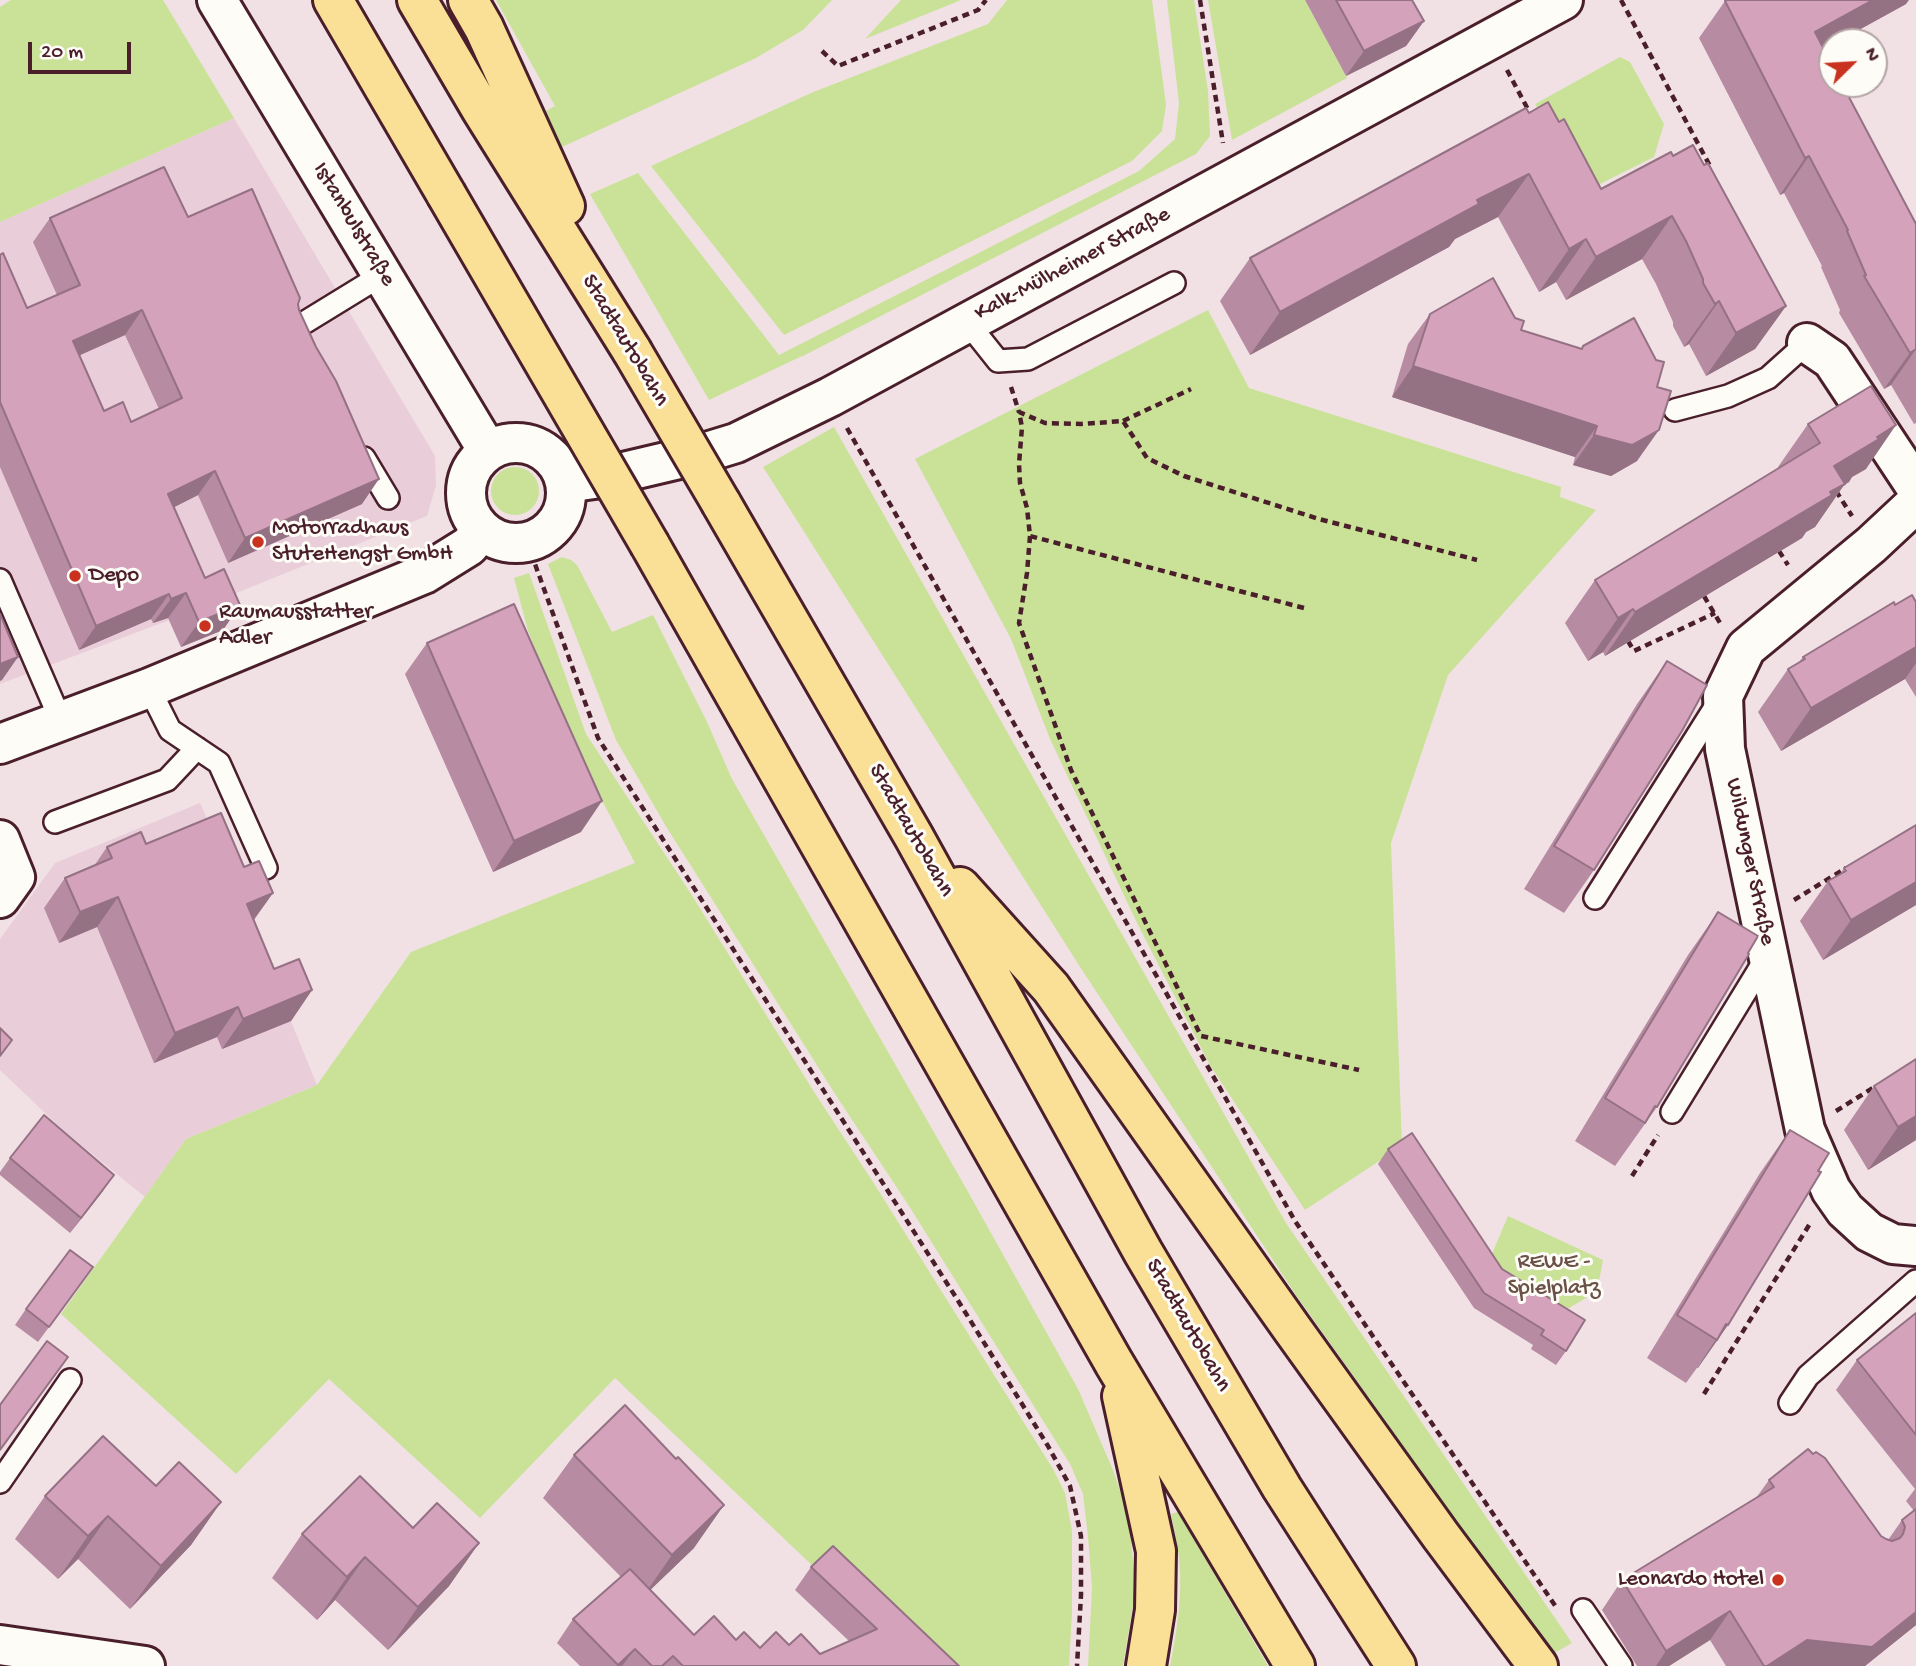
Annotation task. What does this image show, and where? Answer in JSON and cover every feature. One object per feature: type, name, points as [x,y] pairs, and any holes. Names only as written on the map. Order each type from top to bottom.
[{"type":"highway","points":[[333,0],[650,545],[1114,1363],[1295,1666]]},
{"type":"highway","name":"Stadtautobahn","points":[[417,0],[481,109],[632,351],[721,503],[914,837],[1150,1264],[1282,1488],[1396,1666]]},
{"type":"highway","points":[[468,0],[484,28],[632,351]]},
{"type":"highway","points":[[914,837],[1051,988],[1293,1330],[1538,1666]]},
{"type":"highway","points":[[1114,1363],[1156,1550],[1155,1610],[1146,1666]]},
{"type":"street","name":"Istanbulstraße","points":[[217,0],[488,451]]},
{"type":"street","name":"Kalk-Mülheimer Straße","points":[[566,483],[594,479],[736,443],[830,397],[1563,0]]},
{"type":"street","points":[[1807,343],[1832,360],[1916,487]]},
{"type":"street","points":[[511,442],[529,443],[544,450],[557,462],[566,483],[565,509],[557,523],[545,535],[527,542],[514,544],[499,541],[482,530],[473,520],[467,505],[466,488],[470,471],[488,451],[511,442]]},
{"type":"street","name":"Wildunger Straße","points":[[1916,503],[1871,545],[1746,648],[1723,696],[1726,749],[1805,1130],[1830,1190],[1845,1210],[1869,1232],[1893,1244],[1916,1246]]},
{"type":"street","points":[[0,744],[149,688],[424,575],[468,546],[482,530]]},
{"type":"street","points":[[0,840],[15,877],[0,898]]},
{"type":"street","points":[[0,1645],[145,1666]]},
{"type":"lane","points":[[305,354],[294,329],[382,275]]},
{"type":"lane","points":[[967,322],[998,361],[1028,359],[1174,283]]},
{"type":"lane","points":[[1675,410],[1728,396],[1768,378],[1807,343]]},
{"type":"lane","points":[[353,438],[388,498]]},
{"type":"lane","points":[[0,580],[61,721]]},
{"type":"lane","points":[[149,688],[170,730],[219,763],[265,868]]},
{"type":"lane","points":[[1595,898],[1723,696]]},
{"type":"lane","points":[[54,822],[167,780],[197,748]]},
{"type":"lane","points":[[1672,1112],[1764,937]]},
{"type":"lane","points":[[1790,1403],[1808,1376],[1916,1281]]},
{"type":"lane","points":[[0,1482],[70,1380]]},
{"type":"lane","points":[[1583,1610],[1621,1666]]},
{"type":"path","points":[[821,51],[838,66],[978,10],[986,0]]},
{"type":"path","points":[[1200,0],[1223,143],[1240,175]]},
{"type":"path","points":[[1621,0],[1713,172]]},
{"type":"path","points":[[1490,39],[1533,119]]},
{"type":"path","points":[[1191,390],[1123,421],[1045,423],[1019,412],[1022,427],[1020,483],[1027,508],[1030,536],[1018,623],[1071,770],[1201,1036],[1359,1070]]},
{"type":"path","points":[[830,397],[1295,1222],[1561,1614]]},
{"type":"path","points":[[1123,421],[1147,458],[1184,476],[1319,519],[1477,560]]},
{"type":"path","points":[[1030,536],[1304,608]]},
{"type":"path","points":[[527,542],[598,738],[957,1299],[1070,1486],[1081,1536],[1082,1595],[1077,1666]]},
{"type":"path","points":[[1628,641],[1634,651],[1715,613]]},
{"type":"path","points":[[1764,937],[1856,862]]},
{"type":"path","points":[[1805,1130],[1883,1083]]},
{"type":"path","points":[[1632,1176],[1672,1112]]},
{"type":"path","points":[[1704,1394],[1830,1190]]},
{"type":"shaded area","points":[[234,118],[435,456],[436,485],[427,516],[167,621],[0,684],[0,222]]},
{"type":"shaded area","points":[[200,803],[317,1085],[186,1139],[145,1197],[64,1131],[0,1070],[0,939],[55,863]]},
{"type":"green space","points":[[11,0],[163,0],[234,118],[0,222],[0,7]]},
{"type":"green space","points":[[496,0],[832,0],[803,30],[756,58],[562,147],[542,113],[555,106]]},
{"type":"green space","points":[[901,0],[961,0],[865,39]]},
{"type":"green space","points":[[1007,0],[1152,0],[1166,105],[1162,131],[1132,161],[784,335],[651,166],[811,93],[988,24]]},
{"type":"green space","points":[[1167,0],[1194,0],[1208,91],[1210,136],[1196,154],[801,357],[799,355],[800,357],[709,400],[590,194],[638,173],[779,355],[1139,171],[1175,139],[1179,103]]},
{"type":"green space","points":[[1208,0],[1305,0],[1347,78],[1232,140]]},
{"type":"green space","points":[[1620,57],[1630,62],[1664,124],[1654,157],[1584,192],[1535,104]]},
{"type":"green space","points":[[1208,310],[1249,388],[1561,487],[1560,497],[1596,510],[1448,675],[1391,843],[1402,1146],[1305,1210],[1210,1065],[1137,923],[1050,739],[1011,639],[915,459]]},
{"type":"green space","points":[[834,427],[1286,1223],[1572,1643],[1551,1655],[1296,1295],[1082,970],[763,467]]},
{"type":"green space","points":[[515,467],[532,474],[539,491],[532,508],[515,515],[498,508],[491,491],[498,474]]},
{"type":"green space","points":[[562,557],[577,565],[612,632],[653,615],[707,722],[732,779],[1078,1389],[1113,1470],[1128,1514],[1136,1588],[1123,1666],[1088,1666],[1092,1588],[1088,1537],[1083,1494],[1070,1464],[667,828],[616,740],[548,564]]},
{"type":"green space","points":[[529,573],[586,734],[691,894],[873,1182],[1053,1469],[1065,1493],[1072,1531],[1069,1666],[918,1666],[615,1378],[480,1518],[329,1379],[236,1474],[61,1314],[186,1139],[317,1085],[411,952],[635,863],[579,757],[528,631],[514,578]]},
{"type":"green space","name":"REWE - Spielplatz","points":[[1508,1216],[1603,1260],[1597,1291],[1553,1318],[1486,1268]]},
{"type":"green space","points":[[1178,1512],[1268,1666],[1170,1666],[1180,1599],[1179,1558],[1171,1514]]},
{"type":"building","points":[[1336,0],[1412,0],[1424,21],[1364,51]]},
{"type":"building","points":[[1873,0],[1815,32],[1818,38],[1818,98],[1849,98],[1916,224],[1916,349],[1910,353],[1864,276],[1866,275],[1848,230],[1809,156],[1805,158],[1725,1]]},
{"type":"building","points":[[1548,102],[1559,122],[1564,119],[1601,189],[1671,152],[1673,156],[1693,145],[1704,165],[1708,163],[1786,306],[1736,333],[1719,301],[1715,304],[1703,283],[1686,241],[1672,216],[1596,257],[1586,239],[1569,249],[1529,174],[1477,200],[1479,204],[1280,312],[1250,258],[1526,108],[1529,113]]},
{"type":"building","points":[[164,167],[188,217],[252,189],[300,298],[299,310],[336,381],[379,479],[245,538],[215,471],[168,494],[205,578],[224,569],[240,605],[199,622],[186,593],[171,599],[169,594],[96,626],[0,402],[0,255],[3,253],[27,308],[80,285],[50,218]],"holes":[[[142,310],[182,398],[131,422],[123,402],[104,411],[73,341]]]},
{"type":"building","points":[[1493,278],[1515,318],[1524,321],[1521,330],[1582,349],[1634,318],[1656,360],[1664,362],[1657,387],[1671,391],[1659,430],[1632,445],[1594,435],[1597,426],[1413,366],[1430,314]]},
{"type":"building","points":[[1871,386],[1896,425],[1877,437],[1879,439],[1834,466],[1845,484],[1830,492],[1832,495],[1635,612],[1633,609],[1618,618],[1595,580],[1820,443],[1808,424]]},
{"type":"building","points":[[1912,595],[1916,602],[1916,647],[1811,708],[1788,669],[1805,659],[1803,657],[1894,602],[1895,605]]},
{"type":"building","points":[[514,604],[602,801],[514,841],[427,643]]},
{"type":"building","points":[[0,614],[18,657],[0,664]]},
{"type":"building","points":[[1667,661],[1707,685],[1682,731],[1594,870],[1554,846]]},
{"type":"building","points":[[221,813],[244,867],[259,861],[273,893],[247,904],[274,969],[299,959],[312,990],[243,1019],[238,1007],[175,1033],[118,897],[80,912],[65,878],[112,858],[107,847],[141,832],[146,844]]},
{"type":"building","points":[[1916,825],[1916,882],[1851,920],[1828,881],[1846,871],[1844,868]]},
{"type":"building","points":[[1718,912],[1758,936],[1645,1123],[1605,1098]]},
{"type":"building","points":[[0,1028],[12,1040],[0,1056]]},
{"type":"building","points":[[1916,1059],[1916,1116],[1898,1127],[1874,1086]]},
{"type":"building","points":[[44,1115],[114,1175],[81,1218],[10,1158]]},
{"type":"building","points":[[1790,1130],[1829,1153],[1818,1171],[1821,1172],[1717,1340],[1677,1315]]},
{"type":"building","points":[[1412,1133],[1502,1269],[1585,1320],[1566,1351],[1541,1335],[1544,1330],[1484,1293],[1388,1149]]},
{"type":"building","points":[[70,1250],[93,1267],[49,1327],[26,1309]]},
{"type":"building","points":[[1916,1313],[1916,1435],[1857,1360]]},
{"type":"building","points":[[47,1341],[68,1357],[0,1450],[0,1405]]},
{"type":"building","points":[[625,1405],[724,1505],[672,1555],[574,1455]]},
{"type":"building","points":[[103,1436],[156,1486],[179,1462],[221,1502],[161,1566],[108,1516],[88,1536],[45,1496]]},
{"type":"building","name":"Leonardo Hotel","points":[[1808,1449],[1825,1458],[1881,1536],[1886,1539],[1892,1541],[1900,1538],[1905,1527],[1902,1520],[1916,1509],[1916,1612],[1872,1647],[1807,1640],[1767,1666],[1764,1666],[1730,1611],[1666,1651],[1622,1580],[1774,1487],[1769,1480]]},
{"type":"building","points":[[360,1476],[413,1528],[437,1503],[479,1543],[418,1607],[365,1557],[347,1577],[302,1534]]},
{"type":"building","points":[[833,1546],[959,1666],[683,1666],[673,1656],[662,1666],[652,1666],[635,1649],[618,1665],[573,1619],[630,1569],[694,1635],[714,1616],[736,1640],[744,1632],[760,1648],[776,1632],[789,1645],[801,1634],[820,1654],[877,1629],[811,1567]]},
{"type":"place","name":"Motorradhaus StuteHengst GmbH","points":[[258,542]]},
{"type":"place","name":"Depo","points":[[75,576]]},
{"type":"place","name":"Raumausstatter Adler","points":[[205,626]]},
{"type":"place","name":"Leonardo Hotel","points":[[1778,1580]]}]
